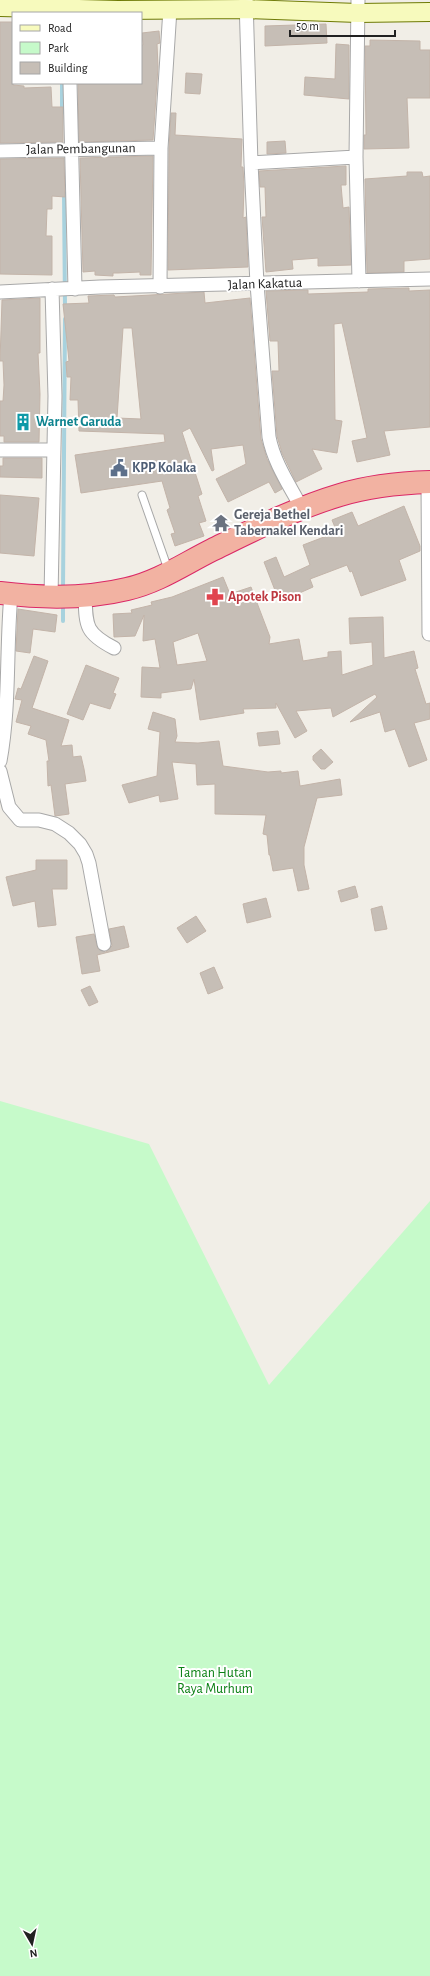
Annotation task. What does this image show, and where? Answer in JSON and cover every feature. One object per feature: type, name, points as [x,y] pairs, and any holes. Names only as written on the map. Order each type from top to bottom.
[{"type":"highway","points":[[6,593],[66,596],[126,590],[169,574],[211,551],[302,509],[340,494],[384,486],[429,482]]},
{"type":"main road","points":[[0,7],[118,10],[245,5],[358,7],[430,12]]},
{"type":"street","points":[[245,5],[257,284],[270,443],[278,465],[302,509]]},
{"type":"street","points":[[358,7],[356,157],[359,281]]},
{"type":"street","points":[[160,287],[161,148],[170,9]]},
{"type":"street","points":[[70,84],[66,149],[73,289]]},
{"type":"street","name":"Jalan Pembangunan","points":[[0,150],[161,148]]},
{"type":"street","points":[[251,163],[356,157]]},
{"type":"street","name":"Jalan Kakatua","points":[[0,292],[55,289],[430,279]]},
{"type":"street","points":[[55,289],[54,450],[66,596],[86,619],[91,633],[114,648]]},
{"type":"street","points":[[0,450],[54,450]]},
{"type":"street","points":[[429,482],[429,634]]},
{"type":"street","points":[[0,761],[7,715],[6,593]]},
{"type":"street","points":[[0,771],[9,807],[20,820],[39,820],[55,824],[69,833],[86,854],[98,905],[104,944]]},
{"type":"lane","points":[[142,495],[169,574]]},
{"type":"green space","name":"Taman Hutan Raya Murhum","points":[[0,1101],[149,1144],[269,1385],[430,1201],[430,1976],[0,1976]]},
{"type":"building","points":[[0,22],[12,22],[12,84],[24,86],[24,88],[51,87],[52,107],[63,107],[63,142],[0,143]]},
{"type":"building","points":[[326,24],[327,43],[265,46],[265,26]]},
{"type":"building","points":[[159,31],[160,43],[157,44],[158,67],[153,140],[79,142],[78,84],[142,84],[142,33]]},
{"type":"building","points":[[370,40],[420,41],[420,50],[430,50],[430,98],[407,98],[409,148],[364,149],[364,135],[366,135],[365,46],[370,46]]},
{"type":"building","points":[[336,44],[349,45],[349,99],[304,95],[305,77],[335,79]]},
{"type":"building","points":[[186,73],[202,74],[200,94],[185,93]]},
{"type":"building","points":[[171,113],[176,113],[175,135],[242,139],[241,167],[243,167],[244,187],[243,218],[246,217],[248,267],[168,270],[169,148]]},
{"type":"building","points":[[285,141],[286,153],[267,154],[267,142]]},
{"type":"building","points":[[153,156],[151,275],[140,275],[140,272],[113,273],[113,276],[95,275],[95,271],[83,272],[80,158]]},
{"type":"building","points":[[64,158],[65,197],[52,196],[52,209],[47,209],[46,236],[52,236],[52,275],[0,274],[0,159]]},
{"type":"building","points":[[346,166],[346,185],[341,185],[343,208],[349,207],[351,265],[318,266],[318,258],[292,260],[293,269],[266,272],[262,217],[266,217],[265,187],[260,187],[259,171]]},
{"type":"building","points":[[407,172],[422,172],[423,177],[430,176],[430,259],[404,261],[404,272],[367,273],[365,179],[407,176]]},
{"type":"building","points":[[409,288],[409,291],[430,290],[430,427],[384,431],[390,455],[357,462],[352,441],[367,438],[342,323],[334,324],[335,420],[342,421],[337,453],[312,449],[322,469],[296,482],[282,453],[277,436],[272,371],[279,371],[278,341],[270,341],[266,291],[308,290],[308,294],[368,292],[368,289]]},
{"type":"building","points":[[204,292],[205,303],[250,298],[261,439],[267,459],[282,489],[275,493],[269,482],[228,502],[216,479],[246,464],[243,445],[211,449],[214,470],[212,471],[190,428],[182,432],[202,494],[198,496],[206,521],[199,523],[204,536],[175,546],[171,534],[175,533],[167,510],[170,508],[162,481],[81,493],[75,455],[165,442],[164,434],[79,431],[78,400],[70,400],[71,377],[67,377],[66,362],[69,361],[63,304],[89,303],[88,296],[114,295],[115,297]],"holes":[[[123,328],[132,328],[141,419],[117,418]]]},
{"type":"building","points":[[40,298],[40,353],[38,353],[40,394],[39,442],[4,442],[4,436],[0,436],[0,401],[3,401],[4,385],[3,361],[0,361],[2,300]]},
{"type":"building","points":[[3,458],[42,458],[42,478],[0,477],[0,466],[3,466]]},
{"type":"building","points":[[0,495],[39,498],[34,556],[0,553]]},
{"type":"building","points":[[404,506],[420,546],[420,551],[399,560],[406,580],[361,596],[352,571],[350,572],[347,565],[310,579],[313,587],[295,595],[294,592],[278,598],[264,562],[276,557],[284,577],[310,565],[303,545],[337,532],[332,520],[352,512],[358,526]]},
{"type":"building","points":[[223,577],[230,594],[251,587],[270,637],[269,644],[299,639],[303,661],[328,657],[328,652],[341,651],[342,675],[373,665],[372,642],[350,644],[349,618],[383,617],[384,658],[414,651],[418,668],[415,669],[426,704],[430,703],[430,719],[414,723],[427,760],[409,767],[395,729],[385,732],[380,712],[350,722],[377,697],[375,694],[333,717],[331,708],[296,711],[307,731],[295,738],[276,703],[276,708],[243,709],[244,713],[200,720],[194,679],[191,689],[161,693],[161,698],[141,697],[142,667],[160,668],[155,639],[143,641],[144,615],[135,636],[114,637],[113,614],[132,613],[131,610],[152,605],[151,602],[172,597]],"holes":[[[198,633],[207,661],[177,665],[173,642]]]},
{"type":"building","points":[[18,609],[57,615],[55,632],[33,629],[30,653],[16,651]]},
{"type":"building","points":[[34,656],[48,661],[32,708],[69,720],[61,746],[72,745],[73,757],[81,756],[84,769],[86,781],[65,784],[69,814],[55,816],[51,785],[48,786],[47,761],[49,761],[46,740],[28,734],[31,726],[16,722],[22,700],[15,699],[18,688],[21,689]]},
{"type":"building","points":[[86,665],[119,678],[113,693],[116,694],[110,709],[90,703],[83,720],[67,714]]},
{"type":"building","points":[[153,712],[175,719],[177,736],[175,742],[198,743],[219,741],[223,766],[268,772],[281,771],[281,773],[298,771],[300,786],[340,779],[342,795],[317,798],[304,847],[304,865],[309,889],[298,891],[293,868],[273,871],[269,855],[267,835],[263,834],[266,815],[215,814],[215,784],[197,785],[196,764],[172,762],[178,799],[160,802],[159,795],[129,803],[122,785],[157,776],[160,732],[148,729]]},
{"type":"building","points":[[278,731],[280,744],[259,746],[257,733]]},
{"type":"building","points":[[321,749],[333,762],[325,769],[321,769],[313,760],[313,756]]},
{"type":"building","points":[[36,860],[67,860],[67,889],[52,889],[56,925],[38,927],[35,901],[13,906],[6,877],[36,870]]},
{"type":"building","points":[[355,886],[358,897],[341,902],[338,891]]},
{"type":"building","points":[[266,898],[271,917],[247,923],[243,904]]},
{"type":"building","points":[[382,906],[387,929],[375,931],[371,909]]},
{"type":"building","points":[[196,916],[206,931],[187,943],[177,928]]},
{"type":"building","points":[[124,926],[129,947],[97,955],[100,971],[82,974],[76,937],[94,934],[98,949],[106,952],[112,946],[109,929]]},
{"type":"building","points":[[214,967],[223,988],[208,994],[200,973]]},
{"type":"building","points":[[90,986],[98,1002],[89,1006],[81,990]]},
{"type":"waterway","points":[[62,84],[62,113]]},
{"type":"waterway","points":[[64,193],[65,308]]},
{"type":"waterway","points":[[63,590],[65,319]]},
{"type":"waterway","points":[[63,603],[63,621]]},
{"type":"place","name":"Warnet Garuda","points":[[23,422]]},
{"type":"place","name":"KPP Kolaka","points":[[119,468]]},
{"type":"place","name":"Gereja Bethel Tabernakel Kendari","points":[[221,523]]},
{"type":"place","name":"Apotek Pison","points":[[215,597]]}]
